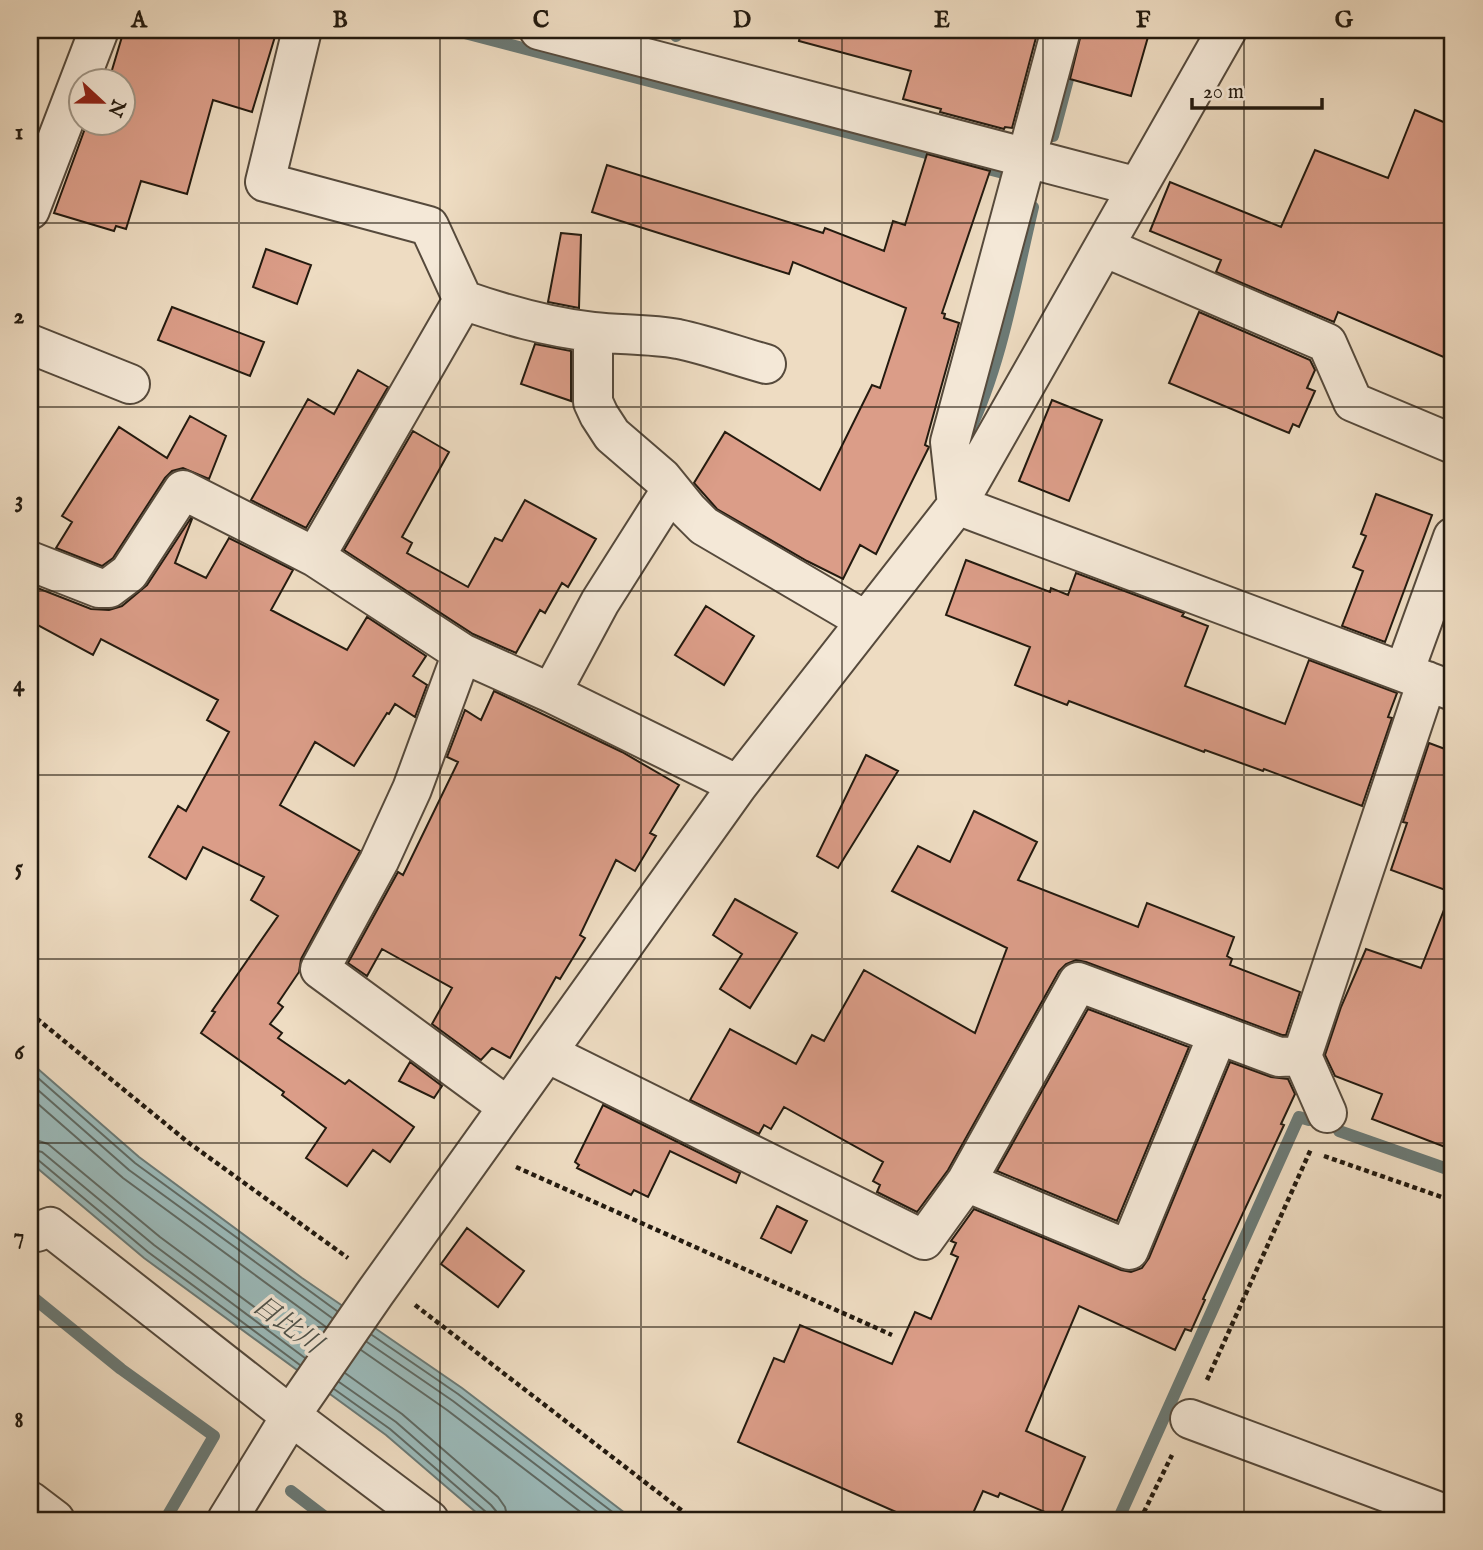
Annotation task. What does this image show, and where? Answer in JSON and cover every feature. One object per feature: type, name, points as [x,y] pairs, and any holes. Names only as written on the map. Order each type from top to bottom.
[{"type":"street","points":[[30,210],[99,30]]},
{"type":"street","points":[[302,30],[265,182],[429,226],[463,300],[504,315],[593,332],[678,339],[766,364]]},
{"type":"street","points":[[539,30],[1138,187]]},
{"type":"street","points":[[957,505],[950,442],[1062,30]]},
{"type":"street","points":[[228,1520],[294,1411],[380,1287],[738,785],[957,505],[1227,30]]},
{"type":"street","points":[[1104,247],[1327,343],[1353,402],[1453,444]]},
{"type":"street","points":[[315,557],[463,300]]},
{"type":"street","points":[[593,332],[593,402],[598,415],[612,435],[662,478],[704,526],[866,621]]},
{"type":"street","points":[[30,344],[130,384]]},
{"type":"street","points":[[30,561],[99,588],[109,588],[128,573],[183,490],[315,557],[462,653],[551,693],[738,785]]},
{"type":"street","points":[[551,693],[600,602],[671,490]]},
{"type":"street","points":[[957,505],[1428,681]]},
{"type":"street","points":[[1327,1112],[1302,1056],[1428,681],[1453,537]]},
{"type":"street","points":[[462,653],[406,801],[379,861],[320,969],[508,1107]]},
{"type":"street","points":[[547,1053],[923,1240],[966,1182],[1078,982],[1279,1057],[1302,1056]]},
{"type":"street","points":[[966,1182],[1129,1250],[1218,1034]]},
{"type":"street","points":[[30,1230],[37,1232],[50,1227],[294,1411],[429,1520]]},
{"type":"street","points":[[1190,1419],[1453,1517]]},
{"type":"street","points":[[30,1501],[54,1520]]},
{"type":"path","points":[[30,1013],[190,1143],[694,1520]]},
{"type":"path","points":[[1140,1520],[1190,1419],[1327,1112]]},
{"type":"path","points":[[482,1143],[515,1166],[892,1335]]},
{"type":"path","points":[[1323,1156],[1453,1201]]},
{"type":"water","name":"目比川","points":[[30,1062],[139,1157],[302,1278],[462,1388],[634,1520],[485,1520],[386,1435],[144,1258],[30,1162]]},
{"type":"building","points":[[124,30],[277,30],[252,112],[213,100],[187,194],[141,181],[126,229],[116,226],[114,231],[54,213],[82,136],[136,136],[136,66],[113,66]]},
{"type":"building","points":[[801,30],[1038,30],[1012,128],[1004,129],[903,99],[911,71],[799,41]]},
{"type":"building","points":[[1082,30],[1150,30],[1131,96],[1070,79]]},
{"type":"building","points":[[1415,110],[1453,126],[1453,361],[1338,312],[1334,322],[1216,272],[1221,260],[1150,231],[1170,182],[1281,227],[1315,150],[1388,178]]},
{"type":"building","points":[[927,154],[990,171],[942,313],[945,314],[944,318],[959,323],[925,445],[929,447],[876,554],[860,545],[843,579],[717,509],[694,483],[725,432],[820,490],[872,385],[880,388],[906,308],[793,262],[789,274],[592,212],[607,165],[823,233],[825,228],[884,251],[893,221],[905,225]]},
{"type":"building","points":[[561,233],[581,235],[579,308],[548,302]]},
{"type":"building","points":[[266,249],[311,265],[297,304],[253,287]]},
{"type":"building","points":[[172,307],[264,342],[250,376],[158,340]]},
{"type":"building","points":[[1199,312],[1310,360],[1315,370],[1307,388],[1315,391],[1299,427],[1293,424],[1289,433],[1169,383]]},
{"type":"building","points":[[535,344],[571,351],[571,401],[521,384]]},
{"type":"building","points":[[358,370],[388,387],[306,528],[251,500],[308,399],[334,414]]},
{"type":"building","points":[[1052,400],[1102,420],[1069,501],[1019,481]]},
{"type":"building","points":[[190,416],[226,436],[209,479],[183,468],[172,471],[113,558],[102,566],[56,548],[72,522],[62,516],[119,427],[167,458]]},
{"type":"building","points":[[413,431],[449,452],[402,537],[412,543],[407,553],[468,587],[495,538],[502,541],[525,500],[596,539],[568,587],[562,583],[545,613],[540,610],[516,653],[473,634],[344,550]]},
{"type":"building","points":[[1376,494],[1432,515],[1385,642],[1342,626],[1363,571],[1353,567],[1366,536],[1361,534]]},
{"type":"building","points":[[191,518],[175,563],[206,578],[229,538],[293,570],[271,610],[347,650],[367,617],[426,656],[413,676],[427,685],[415,717],[395,704],[354,766],[315,742],[280,805],[360,851],[301,959],[299,972],[278,1003],[283,1007],[270,1024],[282,1033],[278,1038],[345,1084],[349,1080],[414,1127],[390,1162],[373,1150],[347,1186],[306,1158],[326,1128],[282,1095],[284,1092],[201,1033],[215,1012],[212,1011],[278,916],[251,900],[264,877],[203,847],[186,879],[149,857],[178,806],[186,811],[229,732],[207,720],[218,700],[101,639],[93,655],[30,621],[30,597],[35,587],[91,609],[109,610],[122,606],[147,585]]},
{"type":"building","points":[[966,560],[1050,592],[1051,588],[1068,595],[1076,573],[1184,613],[1182,616],[1208,626],[1185,686],[1285,724],[1309,660],[1397,693],[1388,717],[1392,718],[1362,806],[1264,769],[1263,771],[1205,750],[1204,752],[1069,701],[1067,705],[1015,685],[1030,647],[946,615]]},
{"type":"building","points":[[706,606],[754,636],[724,685],[675,655]]},
{"type":"building","points":[[494,691],[622,752],[679,785],[650,833],[656,836],[635,871],[616,860],[580,935],[585,938],[560,979],[556,977],[510,1058],[492,1048],[481,1060],[432,1024],[452,988],[382,949],[367,976],[348,963],[398,872],[403,875],[458,762],[447,757],[465,710],[481,720]]},
{"type":"building","points":[[1429,743],[1453,752],[1453,1150],[1372,1119],[1382,1094],[1335,1076],[1325,1055],[1341,1007],[1366,949],[1421,968],[1451,892],[1391,870],[1407,823],[1403,822]]},
{"type":"building","points":[[866,755],[898,771],[838,868],[817,856]]},
{"type":"building","points":[[974,811],[1037,842],[1018,880],[1138,927],[1147,903],[1234,937],[1227,956],[1232,959],[1230,965],[1300,992],[1286,1035],[1086,962],[1076,960],[1066,964],[1059,971],[948,1170],[917,1212],[877,1192],[880,1185],[873,1181],[883,1162],[784,1107],[771,1129],[764,1125],[759,1134],[690,1100],[730,1029],[796,1064],[812,1035],[824,1041],[864,970],[975,1033],[1007,948],[892,891],[918,846],[950,862]]},
{"type":"building","points":[[735,899],[797,933],[750,1008],[720,989],[742,954],[713,935]]},
{"type":"building","points":[[1088,1009],[1189,1047],[1117,1221],[997,1171]]},
{"type":"building","points":[[410,1062],[442,1086],[434,1098],[399,1081]]},
{"type":"building","points":[[1230,1062],[1271,1077],[1288,1079],[1295,1094],[1281,1124],[1284,1125],[1203,1299],[1205,1300],[1191,1331],[1185,1329],[1175,1350],[1079,1306],[1026,1431],[1085,1457],[1059,1518],[1000,1493],[998,1497],[983,1491],[970,1520],[914,1520],[738,1442],[774,1358],[784,1362],[800,1325],[892,1364],[915,1312],[931,1319],[958,1257],[951,1254],[956,1243],[951,1241],[974,1209],[1121,1270],[1131,1272],[1142,1268],[1149,1258]]},
{"type":"building","points":[[603,1105],[740,1173],[736,1183],[670,1151],[648,1197],[634,1190],[631,1195],[577,1168],[579,1165],[575,1162]]},
{"type":"building","points":[[777,1206],[807,1221],[791,1253],[761,1238]]},
{"type":"building","points":[[467,1228],[524,1271],[498,1307],[441,1264]]},
{"type":"waterway","points":[[453,30],[1011,175]]},
{"type":"waterway","points":[[676,36],[678,30]]},
{"type":"waterway","points":[[1053,136],[1081,30]]},
{"type":"waterway","points":[[969,431],[999,350],[1033,207]]},
{"type":"waterway","points":[[1118,1520],[1299,1117],[1309,1120]]},
{"type":"waterway","points":[[1339,1131],[1453,1171]]},
{"type":"waterway","points":[[30,1295],[121,1369],[214,1436],[165,1520]]},
{"type":"waterway","points":[[291,1491],[329,1520]]}]
